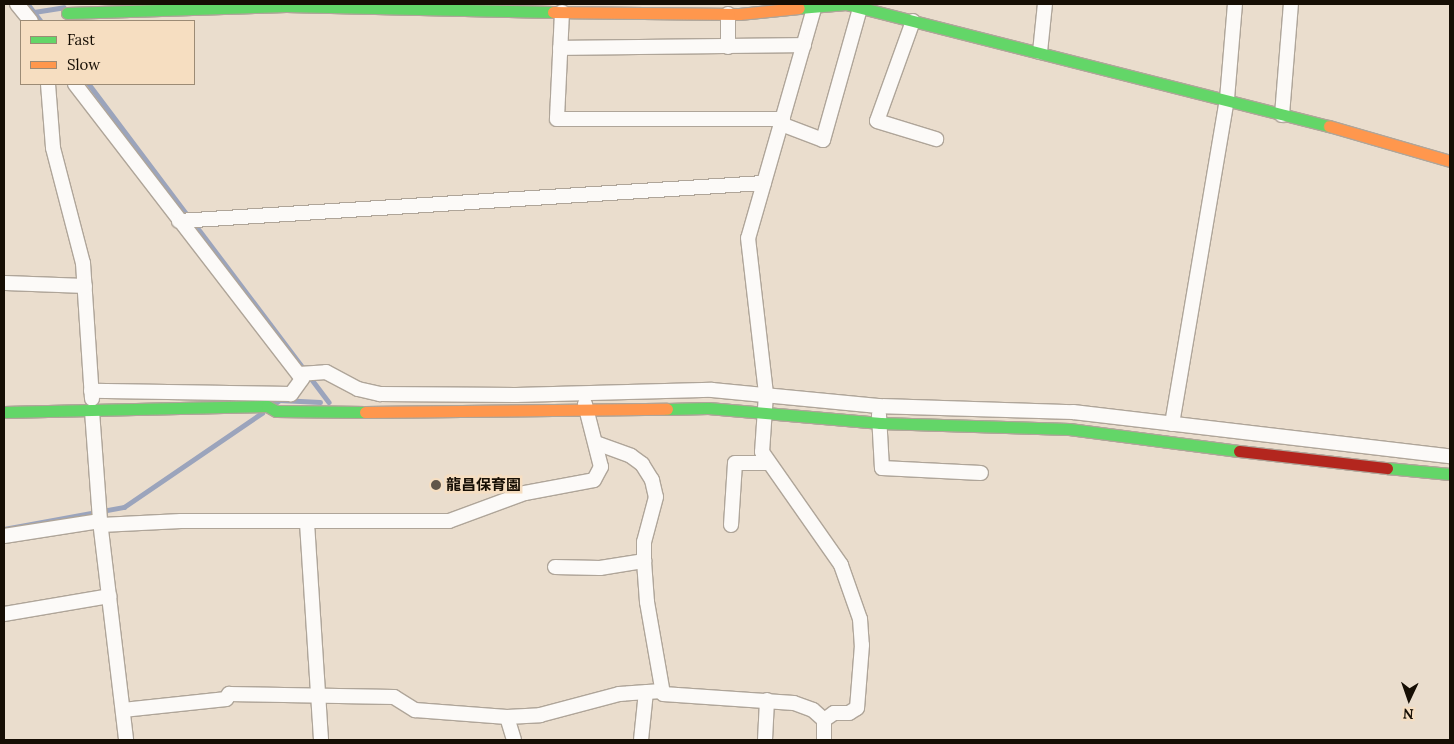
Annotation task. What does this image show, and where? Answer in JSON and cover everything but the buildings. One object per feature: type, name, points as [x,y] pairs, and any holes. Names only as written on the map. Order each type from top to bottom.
[{"type":"street","points":[[16,4],[29,20]]},
{"type":"street","points":[[64,12],[286,6],[562,12],[689,9],[728,14],[780,12],[815,4],[846,4],[913,21],[1041,47],[1228,95],[1450,161]]},
{"type":"street","points":[[815,4],[748,238],[765,403],[762,452],[840,565],[860,619],[862,645],[856,708],[848,713],[834,713],[824,720]]},
{"type":"street","points":[[1041,47],[1045,4]]},
{"type":"street","points":[[1172,424],[1228,95],[1235,4]]},
{"type":"street","points":[[1282,110],[1291,4]]},
{"type":"street","points":[[562,12],[557,120],[782,121],[823,140],[860,8]]},
{"type":"street","points":[[728,14],[728,47]]},
{"type":"street","points":[[913,21],[877,121],[936,138]]},
{"type":"street","points":[[560,48],[804,45]]},
{"type":"street","points":[[48,85],[53,148],[83,263],[100,516],[126,740]]},
{"type":"street","points":[[76,85],[181,220],[289,365],[305,373],[326,372],[358,389],[380,394],[585,403]]},
{"type":"street","points":[[181,220],[764,183]]},
{"type":"street","points":[[4,283],[85,286]]},
{"type":"street","points":[[92,402],[269,408],[291,402],[301,385],[305,373]]},
{"type":"street","points":[[4,412],[92,402],[585,403],[712,390],[765,403],[879,415],[1172,424],[1450,456]]},
{"type":"street","points":[[4,536],[100,516],[181,521],[307,523],[449,520],[525,493],[594,480],[601,467],[585,403]]},
{"type":"street","points":[[879,415],[882,468],[981,473]]},
{"type":"street","points":[[1071,421],[1285,457],[1450,474]]},
{"type":"street","points":[[596,442],[631,456],[642,464],[652,480],[656,498],[644,542],[644,561],[662,691]]},
{"type":"street","points":[[731,525],[735,463],[768,463]]},
{"type":"street","points":[[307,523],[322,740]]},
{"type":"street","points":[[555,567],[600,568],[644,561]]},
{"type":"street","points":[[4,614],[109,596]]},
{"type":"street","points":[[123,710],[226,699],[228,694],[318,694],[394,697],[414,710],[507,717],[540,715],[619,694],[662,691],[670,697],[767,700],[794,703],[813,710],[824,720],[824,740]]},
{"type":"street","points":[[641,740],[646,692]]},
{"type":"street","points":[[765,740],[767,700]]},
{"type":"street","points":[[507,717],[514,740]]},
{"type":"waterway","points":[[28,4],[40,20]]},
{"type":"waterway","points":[[34,12],[64,7]]},
{"type":"waterway","points":[[90,85],[189,217]]},
{"type":"waterway","points":[[194,223],[329,402]]},
{"type":"waterway","points":[[274,404],[280,400],[320,402]]},
{"type":"waterway","points":[[4,529],[124,507],[262,413]]},
{"type":"traffic: fast","points":[[799,8],[846,4],[1329,126]]},
{"type":"traffic: fast","points":[[67,13],[286,6],[553,12]]},
{"type":"traffic: fast","points":[[4,412],[267,406],[276,411],[365,412]]},
{"type":"traffic: fast","points":[[667,409],[708,408],[880,423],[1069,429],[1239,451]]},
{"type":"traffic: fast","points":[[1387,468],[1450,474]]},
{"type":"traffic: slow","points":[[553,12],[739,14],[799,8]]},
{"type":"traffic: slow","points":[[1329,126],[1450,161]]},
{"type":"traffic: slow","points":[[365,412],[667,409]]},
{"type":"traffic: jam","points":[[1239,451],[1387,468]]},
{"type":"place","name":"龍昌保育園","points":[[436,485]]}]
